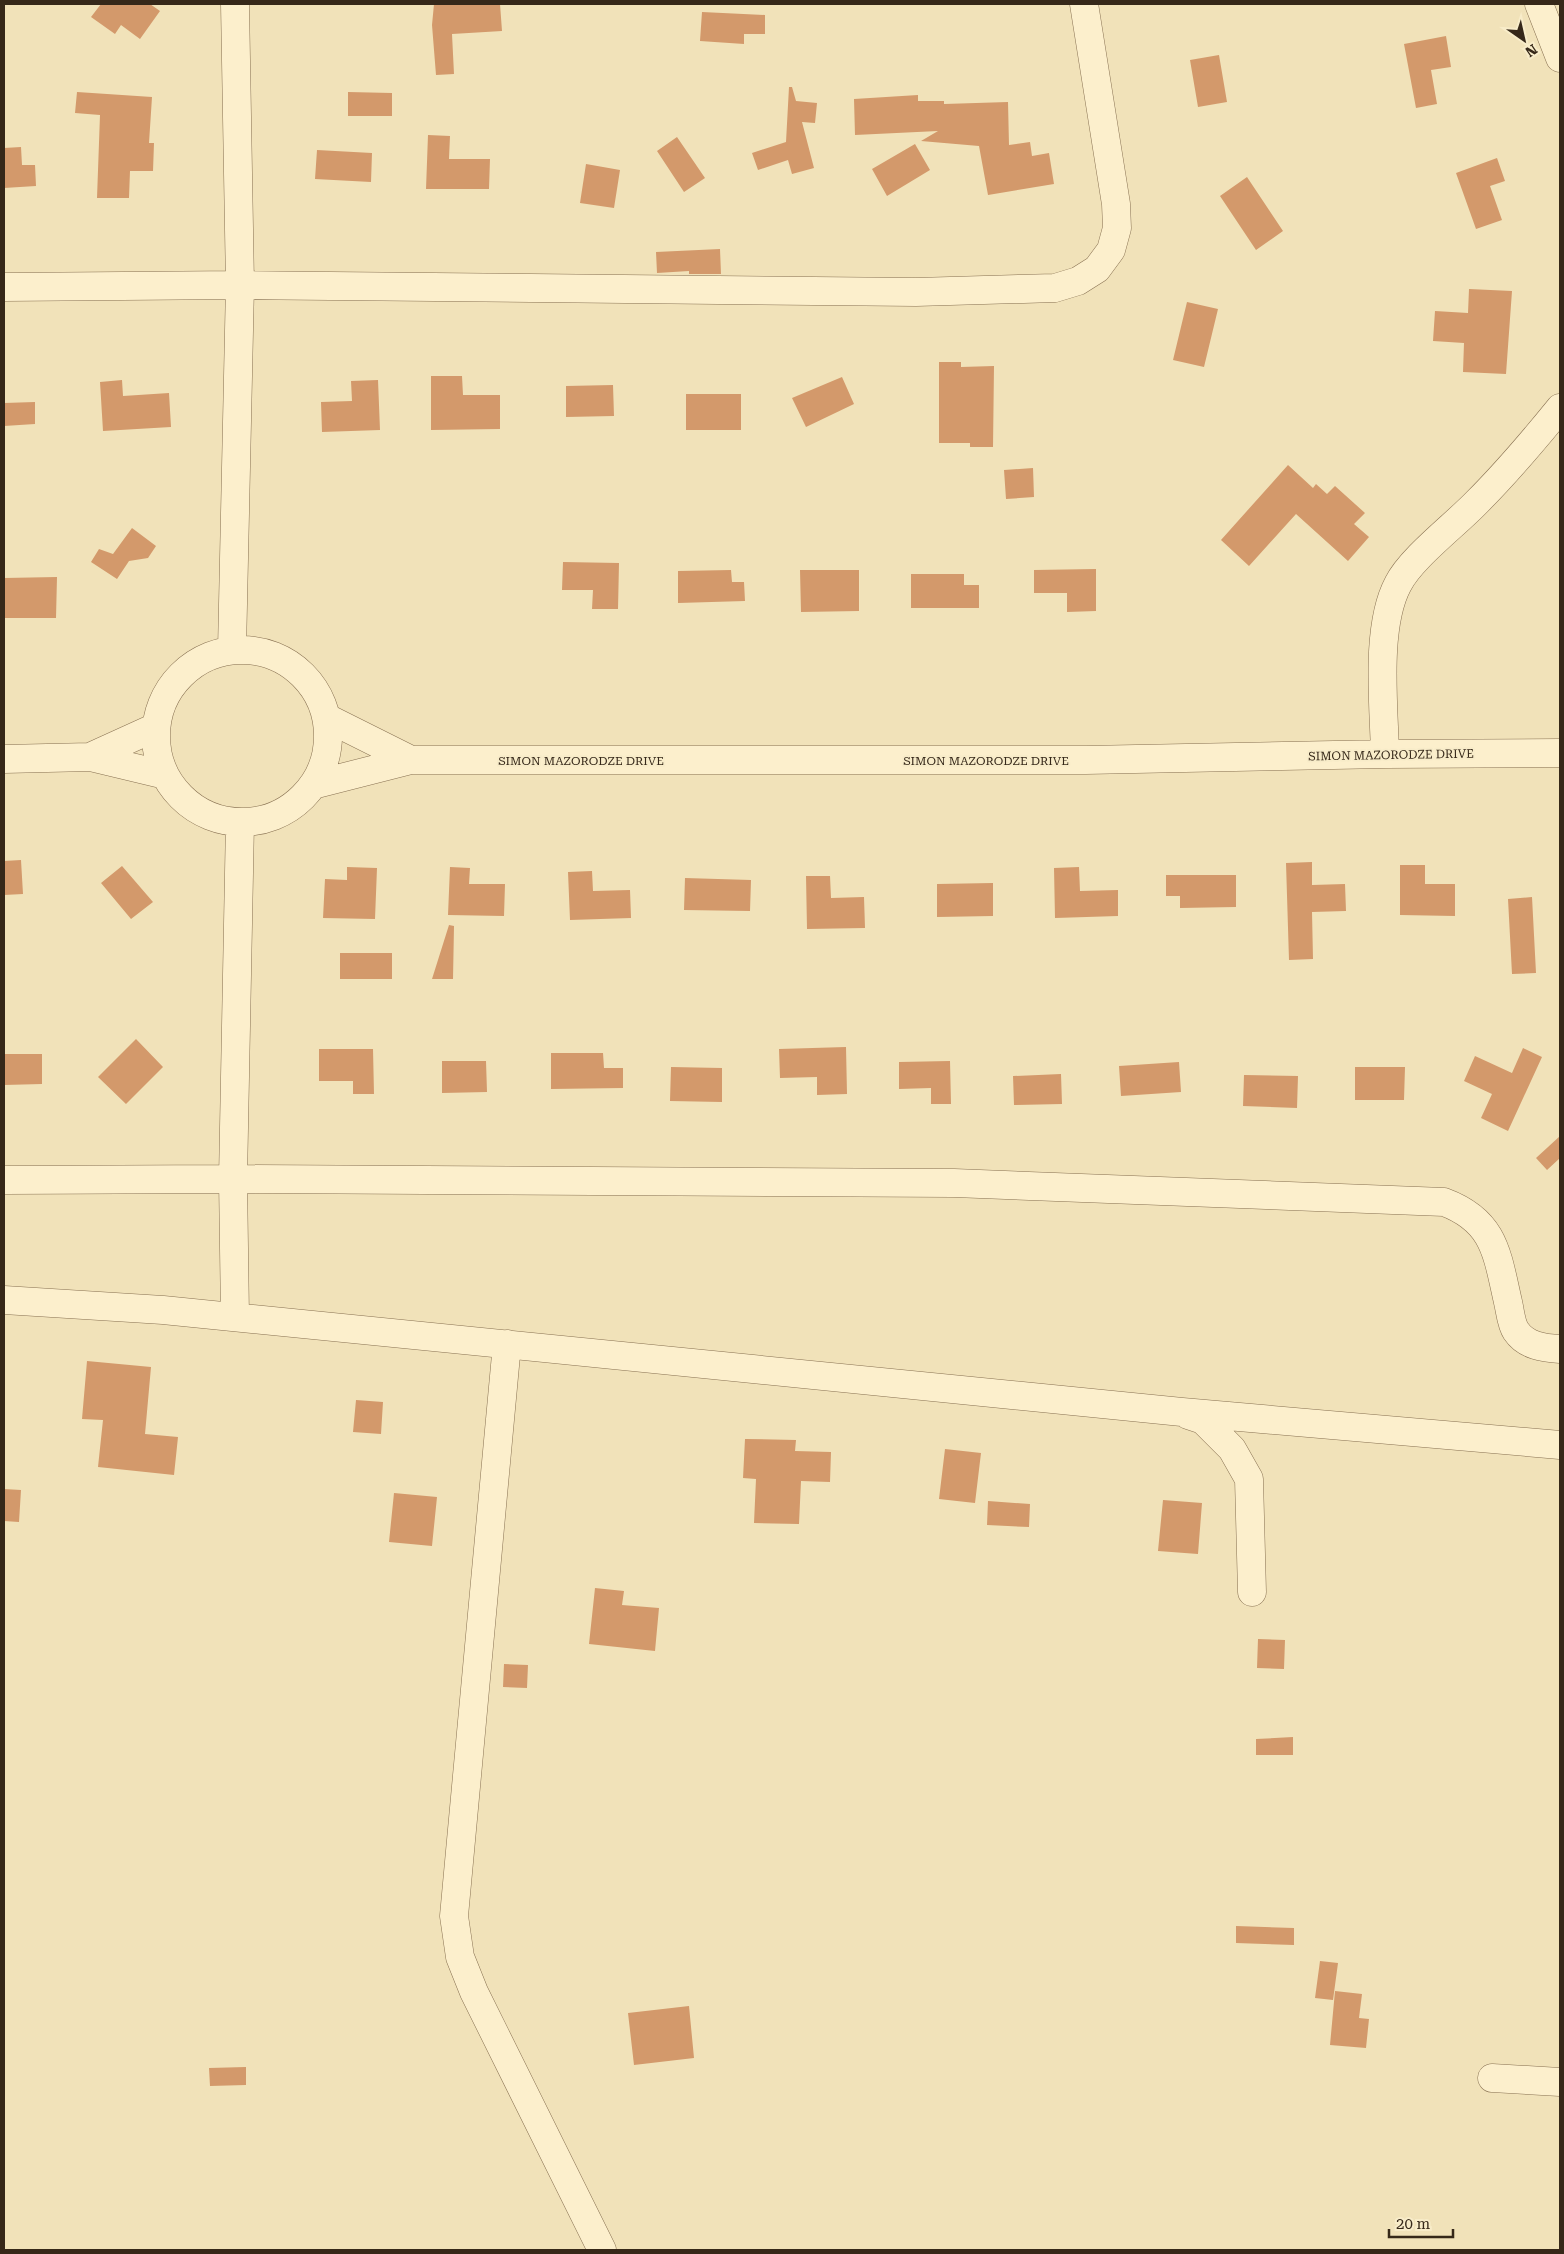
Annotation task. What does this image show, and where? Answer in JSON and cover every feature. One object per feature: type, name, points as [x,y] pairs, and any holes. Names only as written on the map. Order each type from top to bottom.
[{"type":"street","points":[[232,650],[240,285],[236,4]]},
{"type":"street","points":[[4,287],[240,285],[916,292],[1055,288],[1078,282],[1097,269],[1110,250],[1117,228],[1116,204],[1084,4]]},
{"type":"street","points":[[1539,4],[1560,58]]},
{"type":"street","points":[[1385,754],[1384,647],[1388,615],[1398,585],[1410,567],[1478,502],[1560,408]]},
{"type":"street","points":[[232,650],[264,652],[293,666],[315,688],[327,718],[327,749],[324,764],[313,784],[299,800],[282,812],[262,820],[240,822],[210,816],[184,800],[165,775],[157,752],[156,727],[162,705],[173,684],[189,668],[209,656],[232,650]]},
{"type":"street","name":"SIMON MAZORODZE DRIVE","points":[[327,718],[411,760]]},
{"type":"street","points":[[90,757],[156,727]]},
{"type":"street","name":"SIMON MAZORODZE DRIVE","points":[[313,784],[411,760],[1066,760],[1560,753]]},
{"type":"street","points":[[4,760],[90,757],[165,775]]},
{"type":"street","points":[[235,1317],[233,1179],[240,822]]},
{"type":"street","points":[[4,1180],[233,1179],[954,1183],[1444,1202],[1463,1209],[1483,1227],[1496,1248],[1515,1330],[1532,1344],[1542,1348],[1560,1349]]},
{"type":"street","points":[[4,1300],[163,1310],[1182,1412],[1560,1446]]},
{"type":"street","points":[[507,1344],[454,1916],[460,1957],[474,1992],[602,2250]]},
{"type":"street","points":[[1182,1412],[1203,1420],[1232,1449],[1249,1479],[1252,1592]]},
{"type":"street","points":[[1492,2078],[1560,2082]]},
{"type":"building","points":[[101,4],[150,4],[160,11],[140,39],[121,25],[115,34],[91,17]]},
{"type":"building","points":[[434,4],[500,4],[502,31],[452,34],[454,74],[436,75],[432,25]]},
{"type":"building","points":[[702,12],[765,15],[765,34],[744,34],[744,44],[700,41]]},
{"type":"building","points":[[1446,36],[1451,67],[1431,70],[1437,104],[1416,108],[1404,44]]},
{"type":"building","points":[[1219,55],[1227,102],[1198,107],[1190,60]]},
{"type":"building","points":[[789,87],[792,87],[796,101],[817,103],[815,123],[802,122],[814,168],[792,174],[788,160],[758,170],[752,153],[786,142]]},
{"type":"building","points":[[77,92],[152,97],[149,143],[154,143],[153,171],[130,171],[129,198],[97,198],[100,115],[75,113]]},
{"type":"building","points":[[348,92],[392,93],[392,116],[348,116]]},
{"type":"building","points":[[918,95],[918,101],[944,101],[944,104],[1008,102],[1009,145],[1030,142],[1032,156],[1049,153],[1054,184],[988,195],[979,146],[921,141],[938,131],[855,135],[854,99]]},
{"type":"building","points":[[428,135],[450,136],[449,159],[490,159],[489,189],[426,189]]},
{"type":"building","points":[[677,137],[705,178],[684,192],[657,151]]},
{"type":"building","points":[[915,144],[930,170],[887,196],[872,169]]},
{"type":"building","points":[[21,147],[22,165],[35,165],[36,186],[4,188],[4,148]]},
{"type":"building","points":[[317,150],[372,153],[371,182],[315,179]]},
{"type":"building","points":[[1497,158],[1505,181],[1490,186],[1502,220],[1476,229],[1456,173]]},
{"type":"building","points":[[586,164],[620,170],[614,208],[580,203]]},
{"type":"building","points":[[1247,177],[1283,231],[1256,250],[1220,196]]},
{"type":"building","points":[[720,249],[721,274],[689,274],[689,271],[657,273],[656,252]]},
{"type":"building","points":[[1469,289],[1512,291],[1506,374],[1463,372],[1464,343],[1433,341],[1435,311],[1468,313]]},
{"type":"building","points":[[1187,302],[1218,309],[1204,367],[1173,360]]},
{"type":"building","points":[[939,362],[961,362],[961,367],[994,366],[993,447],[970,447],[970,443],[939,443]]},
{"type":"building","points":[[431,376],[462,376],[463,395],[500,395],[500,429],[431,430]]},
{"type":"building","points":[[842,377],[854,404],[806,427],[792,398]]},
{"type":"building","points":[[122,380],[123,396],[169,393],[171,427],[103,431],[100,382]]},
{"type":"building","points":[[378,380],[380,430],[322,432],[321,402],[352,401],[351,381]]},
{"type":"building","points":[[613,385],[614,416],[566,417],[566,386]]},
{"type":"building","points":[[686,394],[741,394],[741,430],[686,430]]},
{"type":"building","points":[[35,402],[35,424],[4,426],[4,403]]},
{"type":"building","points":[[1288,465],[1313,488],[1316,484],[1327,494],[1335,486],[1365,513],[1354,524],[1369,537],[1348,561],[1296,514],[1249,566],[1221,540]]},
{"type":"building","points":[[1033,468],[1034,497],[1006,499],[1004,470]]},
{"type":"building","points":[[132,528],[156,546],[148,558],[129,561],[117,579],[91,562],[99,549],[113,554]]},
{"type":"building","points":[[563,562],[619,563],[618,609],[592,609],[593,590],[562,590]]},
{"type":"building","points":[[1096,569],[1096,611],[1067,612],[1067,593],[1034,593],[1034,570]]},
{"type":"building","points":[[731,570],[732,582],[744,582],[745,601],[678,603],[678,571]]},
{"type":"building","points":[[800,570],[859,570],[859,611],[801,612]]},
{"type":"building","points":[[911,574],[964,574],[964,585],[979,585],[979,608],[911,608]]},
{"type":"building","points":[[57,577],[56,618],[4,618],[4,578]]},
{"type":"building","points":[[21,860],[23,894],[4,895],[4,861]]},
{"type":"building","points":[[1312,862],[1312,885],[1345,884],[1346,911],[1312,912],[1313,959],[1289,960],[1286,863]]},
{"type":"building","points":[[1400,865],[1425,865],[1425,884],[1455,884],[1455,916],[1400,915]]},
{"type":"building","points":[[122,866],[153,902],[131,919],[101,883]]},
{"type":"building","points":[[347,867],[377,868],[375,919],[323,918],[325,879],[347,880]]},
{"type":"building","points":[[450,867],[470,868],[469,884],[505,884],[504,916],[448,915]]},
{"type":"building","points":[[1079,867],[1080,891],[1118,890],[1118,916],[1055,918],[1054,868]]},
{"type":"building","points":[[592,871],[593,891],[630,890],[631,918],[570,920],[568,872]]},
{"type":"building","points":[[1166,875],[1236,875],[1236,907],[1180,908],[1180,896],[1166,896]]},
{"type":"building","points":[[806,876],[830,876],[831,898],[864,897],[865,928],[807,929]]},
{"type":"building","points":[[685,878],[751,880],[750,911],[684,910]]},
{"type":"building","points":[[993,883],[993,916],[937,917],[937,884]]},
{"type":"building","points":[[1532,897],[1536,973],[1512,974],[1508,899]]},
{"type":"building","points":[[449,925],[454,926],[453,979],[432,979]]},
{"type":"building","points":[[340,953],[392,953],[392,979],[340,979]]},
{"type":"building","points":[[136,1039],[163,1067],[126,1104],[98,1077]]},
{"type":"building","points":[[846,1047],[847,1094],[817,1095],[817,1077],[780,1078],[779,1049]]},
{"type":"building","points":[[1523,1048],[1542,1057],[1508,1131],[1481,1118],[1492,1094],[1464,1081],[1475,1056],[1512,1073]]},
{"type":"building","points":[[319,1049],[373,1049],[374,1094],[353,1094],[353,1081],[319,1081]]},
{"type":"building","points":[[551,1053],[603,1053],[604,1068],[623,1068],[623,1088],[551,1089]]},
{"type":"building","points":[[4,1054],[42,1054],[42,1084],[4,1085]]},
{"type":"building","points":[[442,1061],[486,1061],[487,1092],[442,1093]]},
{"type":"building","points":[[950,1061],[951,1104],[931,1104],[931,1088],[899,1089],[899,1062]]},
{"type":"building","points":[[1179,1062],[1181,1092],[1121,1096],[1119,1066]]},
{"type":"building","points":[[671,1067],[722,1068],[722,1102],[670,1101]]},
{"type":"building","points":[[1355,1067],[1405,1067],[1404,1100],[1355,1100]]},
{"type":"building","points":[[1061,1074],[1062,1104],[1014,1105],[1013,1076]]},
{"type":"building","points":[[1244,1075],[1298,1076],[1297,1108],[1243,1106]]},
{"type":"building","points":[[1560,1136],[1560,1158],[1547,1170],[1536,1158]]},
{"type":"building","points":[[87,1361],[151,1367],[145,1434],[178,1437],[174,1475],[98,1467],[103,1420],[82,1419]]},
{"type":"building","points":[[356,1400],[383,1402],[381,1434],[353,1432]]},
{"type":"building","points":[[745,1439],[796,1440],[795,1451],[831,1452],[830,1482],[801,1481],[799,1524],[754,1523],[756,1479],[743,1478]]},
{"type":"building","points":[[945,1449],[981,1453],[975,1503],[939,1499]]},
{"type":"building","points":[[4,1489],[21,1490],[19,1522],[4,1521]]},
{"type":"building","points":[[394,1493],[437,1497],[432,1546],[389,1542]]},
{"type":"building","points":[[1163,1500],[1202,1503],[1198,1554],[1158,1551]]},
{"type":"building","points":[[988,1501],[1030,1504],[1029,1527],[987,1525]]},
{"type":"building","points":[[595,1588],[624,1591],[622,1605],[659,1608],[655,1651],[589,1644]]},
{"type":"building","points":[[1258,1639],[1285,1640],[1284,1669],[1257,1668]]},
{"type":"building","points":[[504,1664],[528,1665],[527,1688],[503,1687]]},
{"type":"building","points":[[1293,1737],[1293,1755],[1256,1755],[1256,1739]]},
{"type":"building","points":[[1236,1926],[1294,1928],[1294,1945],[1236,1943]]},
{"type":"building","points":[[1320,1961],[1338,1963],[1333,2000],[1315,1998]]},
{"type":"building","points":[[1335,1991],[1362,1994],[1359,2018],[1369,2019],[1366,2048],[1330,2045]]},
{"type":"building","points":[[689,2006],[694,2058],[634,2065],[628,2013]]},
{"type":"building","points":[[246,2067],[246,2085],[210,2086],[209,2068]]}]
